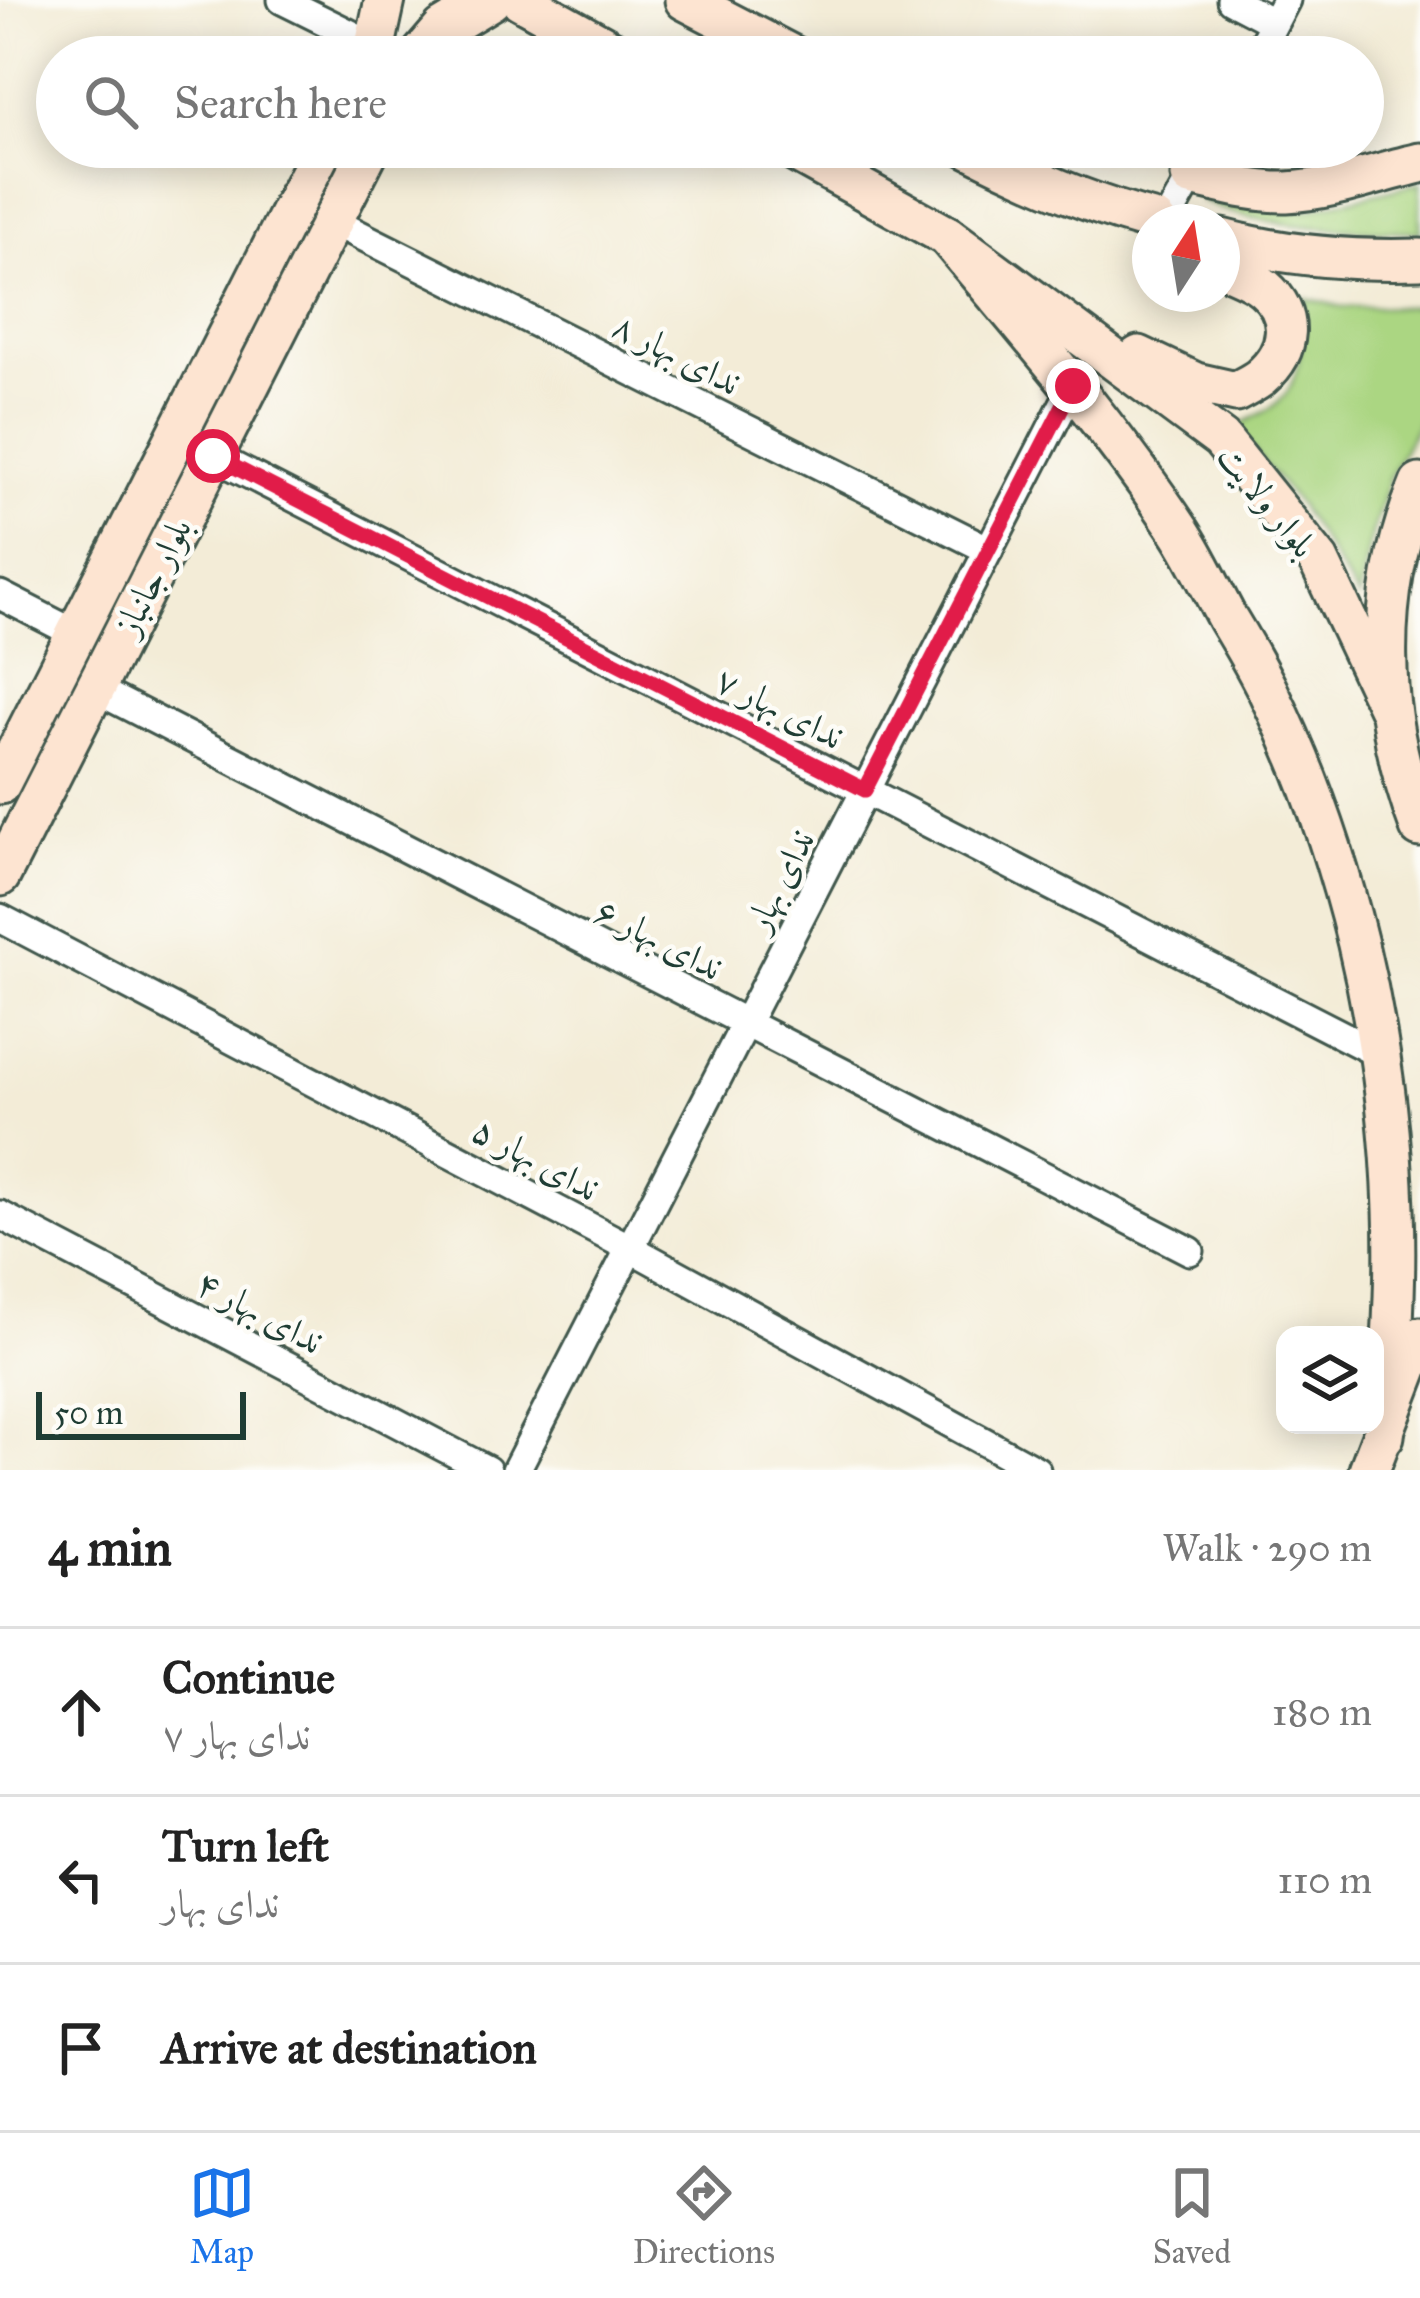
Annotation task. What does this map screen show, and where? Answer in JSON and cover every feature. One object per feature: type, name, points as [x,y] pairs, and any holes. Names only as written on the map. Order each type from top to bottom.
[{"type":"main road","points":[[382,36],[385,0]]},
{"type":"main road","points":[[437,36],[491,0]]},
{"type":"main road","points":[[521,0],[586,36]]},
{"type":"main road","points":[[685,0],[754,36]]},
{"type":"main road","points":[[1209,168],[1243,188],[1283,192],[1420,164]]},
{"type":"main road","name":"بلوار جانباز","points":[[0,784],[312,168]]},
{"type":"main road","name":"بلوار جانباز","points":[[0,876],[359,168]]},
{"type":"main road","name":"بلوار ولایت","points":[[824,168],[947,236],[1221,439],[1318,561],[1388,706]]},
{"type":"main road","points":[[1009,168],[1132,221]]},
{"type":"main road","points":[[1108,209],[1132,216]]},
{"type":"main road","points":[[947,236],[1073,386],[1180,531],[1267,689],[1305,777],[1361,960],[1389,1130],[1394,1226],[1392,1360],[1377,1453]]},
{"type":"main road","points":[[1240,244],[1266,251],[1380,261],[1420,259]]},
{"type":"main road","points":[[1059,318],[1196,383],[1237,392],[1262,376],[1279,355],[1287,329],[1281,305],[1260,285],[1240,275]]},
{"type":"main road","points":[[1420,484],[1393,575],[1385,663],[1396,750],[1420,827]]},
{"type":"main road","points":[[1377,1453],[1420,1337]]},
{"type":"street","points":[[282,0],[349,36]]},
{"type":"street","points":[[1231,0],[1280,11]]},
{"type":"street","points":[[1176,204],[1196,168]]},
{"type":"street","name":"ندای بهار ۸","points":[[332,221],[989,550]]},
{"type":"street","name":"ندای بهار","points":[[516,1470],[1073,386]]},
{"type":"street","name":"ندای بهار ۷","points":[[213,456],[1379,1054]]},
{"type":"street","points":[[0,595],[76,634]]},
{"type":"street","name":"ندای بهار ۶","points":[[95,689],[1190,1251]]},
{"type":"street","name":"ندای بهار ۵","points":[[0,918],[630,1248],[1036,1470]]},
{"type":"street","name":"ندای بهار ۴","points":[[0,1216],[487,1470]]},
{"type":"green space","points":[[1420,183],[1420,232],[1279,223],[1240,214],[1240,204],[1199,200],[1307,210]]},
{"type":"green space","points":[[1305,298],[1342,307],[1420,307],[1420,418],[1389,478],[1359,598],[1299,506],[1235,427],[1274,405],[1291,386],[1301,348]]},
{"type":"route","points":[[213,456],[865,790],[1073,386]]}]
